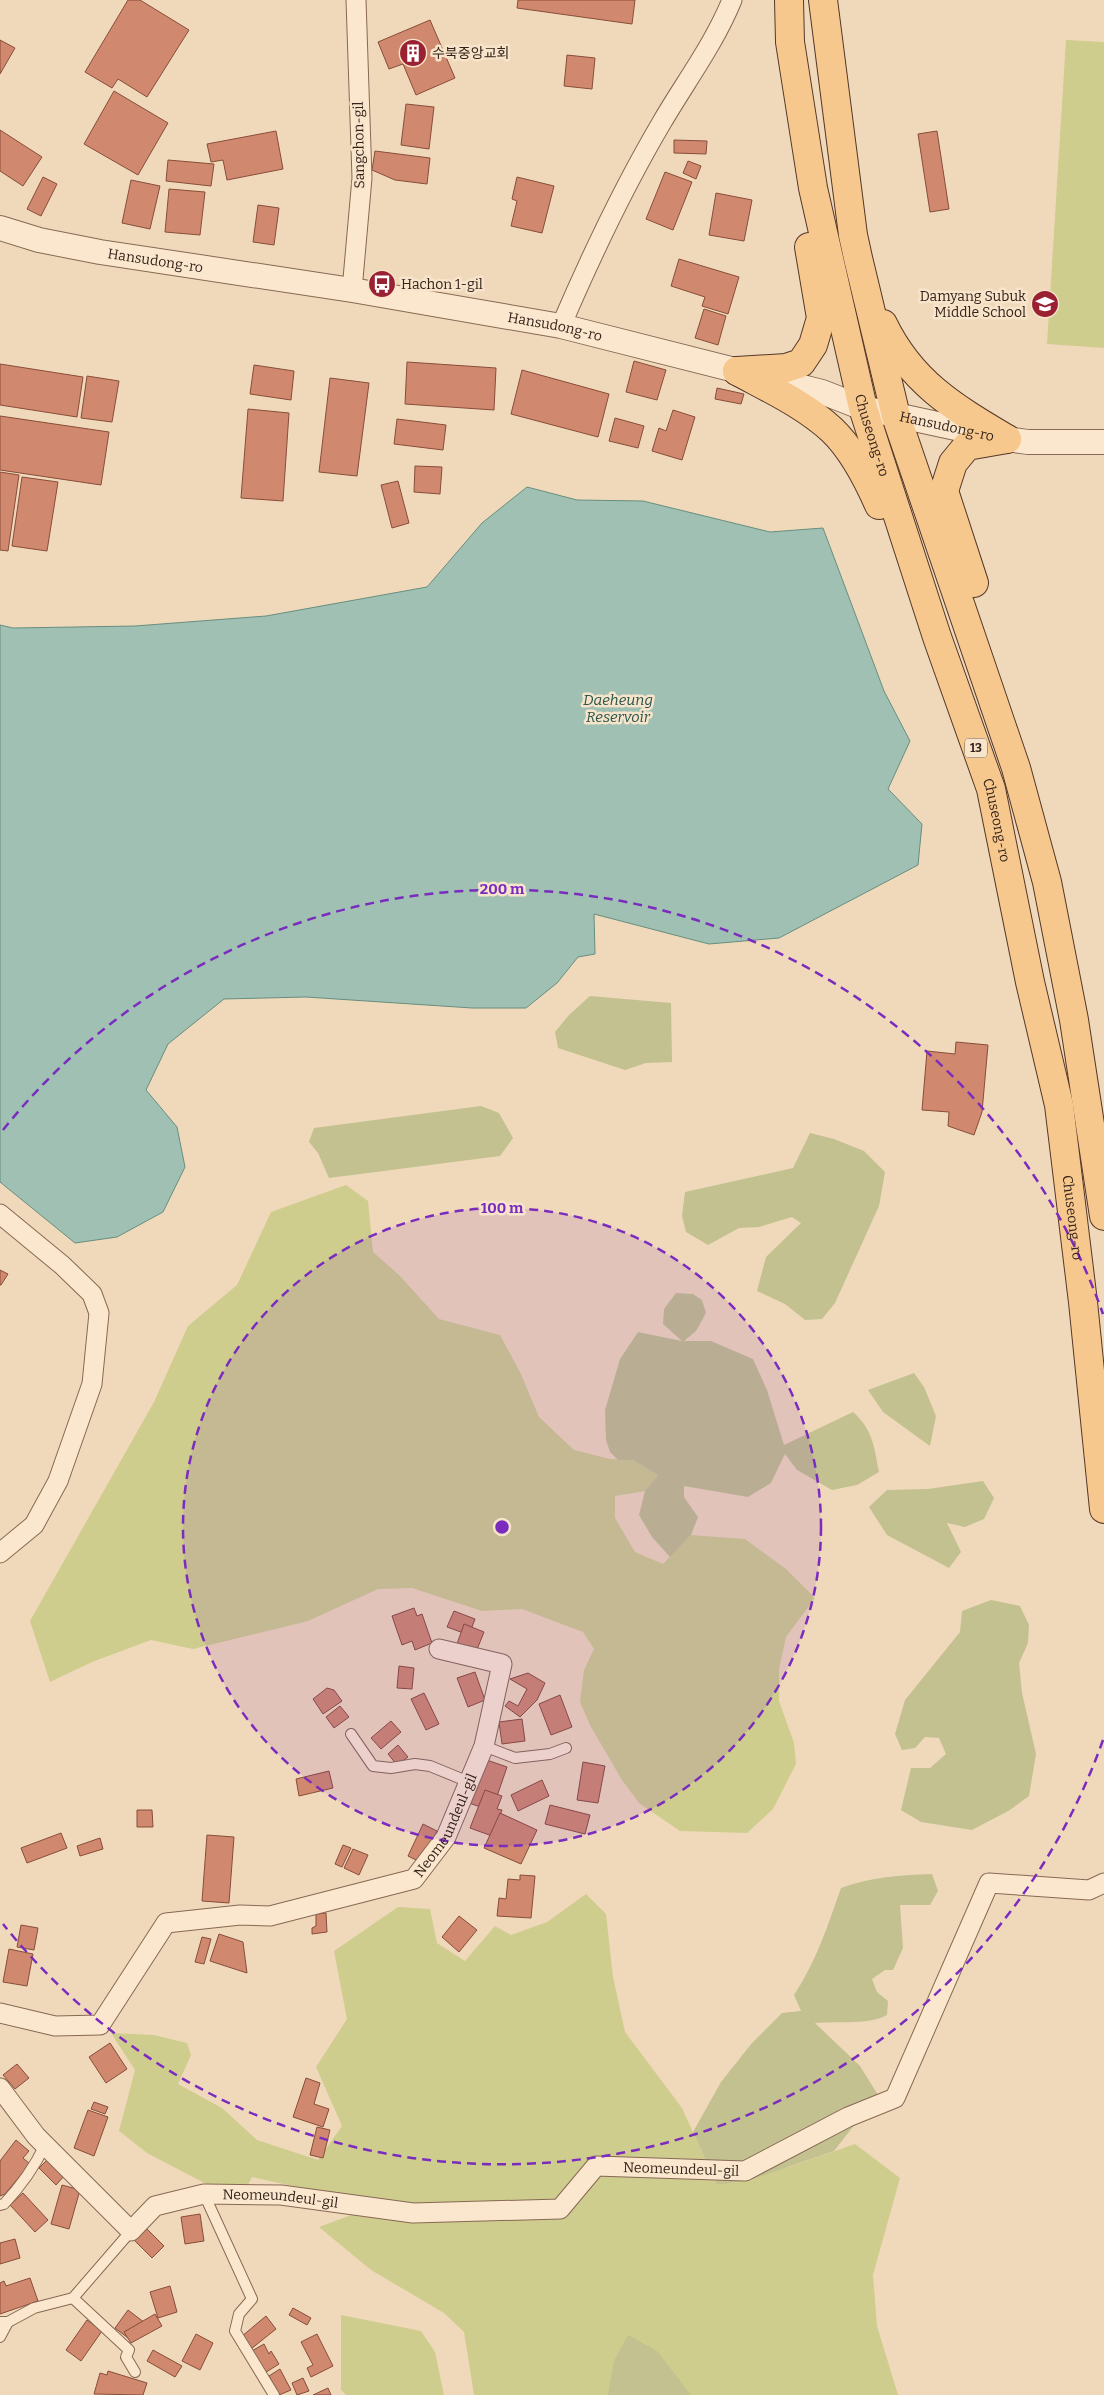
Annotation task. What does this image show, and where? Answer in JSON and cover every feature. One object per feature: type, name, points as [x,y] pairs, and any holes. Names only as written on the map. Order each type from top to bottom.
[{"type":"main road","name":"Chuseong-ro","points":[[789,0],[790,42],[813,188],[863,408],[937,637],[991,789],[1030,982],[1059,1105],[1083,1302],[1104,1509]]},
{"type":"main road","name":"Chuseong-ro","points":[[823,0],[853,235],[865,289],[896,416],[1013,759],[1047,882],[1074,1020],[1104,1216]]},
{"type":"main road","points":[[737,371],[786,368],[801,363],[813,345],[821,318],[790,136],[790,42]]},
{"type":"main road","points":[[865,289],[895,348],[917,375],[955,408],[1007,439]]},
{"type":"main road","points":[[737,371],[792,400],[833,431],[865,473],[886,522],[959,730],[996,814]]},
{"type":"main road","points":[[1007,439],[967,446],[952,464],[944,491],[999,659],[1047,882]]},
{"type":"street","name":"Sangchon-gil","points":[[352,290],[362,178],[356,0]]},
{"type":"street","points":[[561,326],[600,235],[662,121],[720,30],[732,0]]},
{"type":"street","name":"Hansudong-ro","points":[[0,228],[39,240],[100,252],[352,290],[561,326],[822,392],[863,408],[1007,439],[1028,442],[1104,442]]},
{"type":"street","points":[[0,1214],[62,1265],[92,1294],[99,1313],[92,1384],[58,1481],[34,1525],[0,1553]]},
{"type":"street","name":"Neomeundeul-gil","points":[[0,2013],[55,2026],[100,2025],[166,1923],[240,1915],[270,1916],[414,1879],[446,1837],[484,1746],[502,1664],[439,1649]]},
{"type":"street","name":"Neomeundeul-gil","points":[[131,2231],[155,2206],[204,2194],[281,2195],[413,2213],[560,2208],[596,2166],[745,2171],[848,2117],[895,2098],[989,1884],[1089,1890],[1104,1883]]},
{"type":"street","points":[[0,2088],[45,2145],[131,2231]]},
{"type":"lane","points":[[351,1734],[373,1766],[391,1768],[415,1764],[430,1766],[469,1782]]},
{"type":"lane","points":[[484,1746],[515,1758],[550,1754],[566,1748]]},
{"type":"lane","points":[[0,2205],[4,2204],[33,2169],[45,2145]]},
{"type":"lane","points":[[204,2194],[252,2299],[239,2314],[234,2332],[274,2395]]},
{"type":"lane","name":"Neomeundeul-gil","points":[[73,2298],[131,2231]]},
{"type":"lane","points":[[0,2337],[4,2322],[34,2308],[73,2298],[129,2350],[126,2357],[135,2372]]},
{"type":"shaded area","points":[[1066,40],[1104,42],[1104,348],[1047,344]]},
{"type":"shaded area","points":[[590,996],[671,1003],[672,1062],[646,1063],[625,1070],[558,1048],[555,1032],[569,1015]]},
{"type":"shaded area","points":[[481,1106],[499,1113],[513,1138],[500,1156],[329,1178],[318,1153],[309,1142],[314,1128]]},
{"type":"shaded area","points":[[810,1133],[834,1139],[864,1151],[885,1172],[879,1206],[835,1303],[822,1319],[805,1320],[785,1304],[757,1291],[766,1257],[801,1223],[792,1217],[759,1227],[739,1228],[708,1245],[686,1232],[682,1216],[685,1192],[793,1168]]},
{"type":"shaded area","points":[[346,1185],[368,1201],[373,1252],[399,1275],[439,1319],[500,1335],[520,1372],[539,1417],[574,1450],[610,1459],[633,1460],[658,1475],[645,1491],[615,1496],[615,1518],[635,1552],[663,1564],[691,1535],[745,1539],[786,1569],[815,1598],[786,1637],[779,1669],[779,1701],[794,1743],[796,1764],[773,1809],[747,1833],[680,1831],[639,1803],[622,1780],[591,1727],[580,1702],[584,1670],[594,1649],[583,1632],[522,1609],[482,1611],[412,1588],[378,1589],[308,1621],[193,1649],[151,1640],[92,1662],[50,1682],[30,1621],[154,1402],[188,1326],[237,1285],[271,1212]]},
{"type":"shaded area","points":[[676,1293],[693,1294],[702,1300],[706,1313],[696,1331],[684,1341],[711,1341],[753,1359],[767,1390],[784,1445],[853,1412],[869,1432],[879,1472],[857,1485],[832,1490],[797,1470],[785,1454],[771,1483],[748,1497],[684,1486],[684,1497],[698,1517],[691,1535],[670,1557],[652,1537],[639,1515],[645,1491],[658,1475],[633,1460],[618,1460],[610,1452],[606,1440],[605,1410],[620,1359],[638,1332],[682,1341],[663,1324],[664,1309]]},
{"type":"shaded area","points":[[914,1373],[924,1387],[936,1416],[930,1446],[883,1412],[868,1390]]},
{"type":"shaded area","points":[[983,1481],[994,1498],[984,1519],[965,1527],[947,1523],[961,1552],[949,1568],[887,1535],[869,1507],[887,1490],[928,1489]]},
{"type":"shaded area","points":[[991,1600],[1020,1606],[1029,1625],[1028,1643],[1019,1663],[1022,1693],[1036,1754],[1029,1796],[1010,1810],[972,1830],[921,1822],[901,1810],[911,1768],[930,1768],[946,1754],[939,1738],[925,1737],[915,1748],[902,1750],[895,1734],[905,1700],[960,1632],[962,1611]]},
{"type":"shaded area","points":[[932,1874],[938,1891],[930,1905],[900,1905],[903,1948],[893,1970],[885,1970],[872,1979],[877,1992],[888,2001],[887,2015],[862,2021],[815,2023],[860,2066],[878,2095],[834,2151],[753,2179],[717,2185],[693,2132],[721,2082],[752,2043],[782,2013],[801,2011],[794,1995],[815,1956],[841,1888],[886,1877]]},
{"type":"shaded area","points":[[586,1894],[606,1914],[613,1977],[625,2032],[682,2108],[717,2185],[789,2167],[855,2144],[900,2178],[873,2275],[877,2326],[898,2395],[474,2395],[464,2332],[444,2313],[371,2270],[319,2227],[354,2214],[311,2190],[252,2177],[246,2189],[214,2188],[147,2153],[119,2131],[135,2070],[111,2033],[154,2035],[187,2043],[191,2055],[178,2084],[222,2108],[257,2140],[318,2160],[342,2126],[316,2067],[347,2019],[334,1951],[398,1907],[430,1909],[437,1943],[465,1961],[495,1926],[511,1935],[547,1922]]},
{"type":"shaded area","points":[[341,2315],[421,2331],[435,2352],[444,2395],[346,2395],[341,2390]]},
{"type":"shaded area","points":[[628,2335],[657,2351],[691,2395],[608,2395],[614,2361]]},
{"type":"water","name":"Daeheung Reservoir","points":[[527,487],[577,500],[643,501],[770,532],[823,528],[884,691],[910,741],[888,789],[922,824],[918,865],[779,938],[709,944],[594,914],[595,954],[578,957],[557,983],[526,1008],[472,1008],[306,997],[224,999],[168,1044],[146,1090],[177,1127],[185,1167],[163,1212],[117,1237],[75,1243],[0,1182],[0,625],[13,628],[135,626],[266,616],[427,587],[482,523]]},
{"type":"building","points":[[128,0],[140,0],[189,30],[147,97],[118,79],[112,88],[85,72]]},
{"type":"building","points":[[518,0],[635,0],[632,24],[517,8]]},
{"type":"building","name":"수북중앙교회","points":[[430,20],[455,78],[416,95],[403,64],[389,69],[378,42]]},
{"type":"building","points":[[0,40],[15,48],[0,74]]},
{"type":"building","points":[[567,55],[595,58],[592,89],[564,86]]},
{"type":"building","points":[[114,91],[168,123],[138,175],[84,144]]},
{"type":"building","points":[[406,104],[434,107],[429,149],[401,145]]},
{"type":"building","points":[[0,130],[42,157],[23,186],[0,171]]},
{"type":"building","points":[[276,131],[283,169],[227,180],[223,160],[211,162],[207,144]]},
{"type":"building","points":[[937,131],[949,209],[930,212],[918,134]]},
{"type":"building","points":[[674,140],[707,141],[706,154],[674,153]]},
{"type":"building","points":[[375,151],[430,158],[427,184],[395,180],[372,170]]},
{"type":"building","points":[[168,160],[214,164],[211,186],[166,181]]},
{"type":"building","points":[[688,161],[701,166],[696,179],[683,173]]},
{"type":"building","points":[[665,172],[692,182],[673,230],[646,219]]},
{"type":"building","points":[[43,177],[57,184],[41,216],[27,209]]},
{"type":"building","points":[[517,177],[554,186],[542,233],[511,226],[517,201],[512,199]]},
{"type":"building","points":[[131,180],[160,186],[150,229],[122,223]]},
{"type":"building","points":[[169,189],[205,192],[200,235],[165,232]]},
{"type":"building","points":[[716,193],[752,200],[744,241],[709,235]]},
{"type":"building","points":[[258,205],[279,208],[274,245],[253,242]]},
{"type":"building","points":[[679,259],[739,277],[728,314],[702,306],[705,297],[671,286]]},
{"type":"building","points":[[704,309],[726,316],[718,345],[695,338]]},
{"type":"building","points":[[634,361],[666,370],[657,400],[626,392]]},
{"type":"building","points":[[407,362],[496,368],[494,410],[405,404]]},
{"type":"building","points":[[0,364],[83,377],[77,417],[0,405]]},
{"type":"building","points":[[254,365],[294,371],[291,400],[250,394]]},
{"type":"building","points":[[522,370],[609,394],[598,437],[511,414]]},
{"type":"building","points":[[87,376],[119,381],[112,422],[81,418]]},
{"type":"building","points":[[330,378],[369,383],[357,476],[319,472]]},
{"type":"building","points":[[717,388],[744,394],[741,404],[715,399]]},
{"type":"building","points":[[248,409],[289,413],[283,501],[241,498]]},
{"type":"building","points":[[673,410],[695,417],[682,460],[652,451],[659,428],[666,431]]},
{"type":"building","points":[[0,416],[109,432],[101,485],[0,470]]},
{"type":"building","points":[[615,418],[644,426],[638,448],[609,441]]},
{"type":"building","points":[[397,419],[446,425],[443,450],[394,444]]},
{"type":"building","points":[[415,466],[442,467],[440,494],[414,492]]},
{"type":"building","points":[[0,472],[19,475],[8,551],[0,550]]},
{"type":"building","points":[[22,477],[58,482],[47,551],[12,546]]},
{"type":"building","points":[[398,481],[409,523],[392,528],[381,485]]},
{"type":"building","points":[[956,1042],[988,1045],[982,1112],[974,1135],[948,1126],[949,1112],[922,1110],[927,1051],[955,1054]]},
{"type":"building","points":[[0,1270],[8,1274],[1,1285],[0,1285]]},
{"type":"building","points":[[414,1608],[417,1616],[422,1614],[432,1643],[415,1650],[412,1641],[402,1645],[392,1616]]},
{"type":"building","points":[[454,1611],[475,1619],[469,1635],[447,1627]]},
{"type":"building","points":[[464,1624],[484,1632],[476,1652],[457,1644]]},
{"type":"building","points":[[399,1666],[414,1668],[412,1689],[397,1688]]},
{"type":"building","points":[[475,1672],[485,1700],[468,1707],[457,1678]]},
{"type":"building","points":[[528,1673],[545,1683],[537,1700],[520,1717],[505,1706],[509,1701],[518,1706],[527,1689],[510,1679]]},
{"type":"building","points":[[327,1688],[334,1690],[342,1701],[323,1714],[313,1699]]},
{"type":"building","points":[[424,1693],[439,1724],[426,1730],[411,1699]]},
{"type":"building","points":[[560,1695],[572,1727],[551,1735],[539,1704]]},
{"type":"building","points":[[340,1706],[349,1717],[334,1728],[326,1717]]},
{"type":"building","points":[[522,1719],[525,1741],[502,1744],[499,1722]]},
{"type":"building","points":[[391,1721],[401,1732],[381,1749],[371,1738]]},
{"type":"building","points":[[398,1745],[408,1757],[397,1765],[388,1754]]},
{"type":"building","points":[[484,1759],[507,1767],[492,1811],[469,1803]]},
{"type":"building","points":[[583,1762],[605,1766],[598,1803],[577,1800]]},
{"type":"building","points":[[329,1771],[333,1788],[299,1796],[296,1779]]},
{"type":"building","points":[[542,1780],[549,1796],[518,1811],[511,1795]]},
{"type":"building","points":[[485,1790],[502,1796],[497,1809],[502,1810],[492,1836],[470,1828]]},
{"type":"building","points":[[550,1805],[590,1815],[585,1834],[545,1824]]},
{"type":"building","points":[[137,1810],[152,1810],[153,1827],[137,1827]]},
{"type":"building","points":[[500,1813],[537,1830],[521,1864],[484,1848]]},
{"type":"building","points":[[423,1824],[437,1831],[422,1863],[408,1856]]},
{"type":"building","points":[[61,1833],[67,1848],[27,1863],[21,1848]]},
{"type":"building","points":[[207,1835],[234,1837],[229,1903],[202,1901]]},
{"type":"building","points":[[100,1838],[103,1849],[80,1856],[77,1846]]},
{"type":"building","points":[[343,1845],[351,1848],[342,1867],[335,1864]]},
{"type":"building","points":[[353,1849],[368,1855],[359,1875],[344,1868]]},
{"type":"building","points":[[520,1875],[535,1876],[531,1918],[497,1916],[499,1898],[506,1899],[508,1879],[520,1880]]},
{"type":"building","points":[[326,1913],[327,1932],[312,1934],[312,1928],[316,1926],[316,1914]]},
{"type":"building","points":[[459,1916],[477,1930],[459,1952],[442,1937]]},
{"type":"building","points":[[21,1925],[38,1928],[34,1950],[17,1947]]},
{"type":"building","points":[[219,1934],[243,1942],[247,1973],[210,1961]]},
{"type":"building","points":[[202,1937],[211,1939],[204,1964],[195,1962]]},
{"type":"building","points":[[9,1949],[33,1954],[27,1986],[3,1982]]},
{"type":"building","points":[[110,2043],[127,2069],[106,2083],[89,2057]]},
{"type":"building","points":[[17,2064],[29,2078],[15,2089],[3,2075]]},
{"type":"building","points":[[306,2078],[320,2083],[314,2104],[329,2109],[323,2127],[293,2117]]},
{"type":"building","points":[[94,2102],[108,2107],[105,2114],[91,2109]]},
{"type":"building","points":[[88,2110],[108,2117],[94,2156],[74,2148]]},
{"type":"building","points":[[317,2127],[330,2130],[323,2158],[310,2155]]},
{"type":"building","points":[[16,2140],[29,2151],[23,2158],[30,2164],[5,2194],[0,2196],[0,2161]]},
{"type":"building","points":[[48,2159],[65,2175],[56,2185],[39,2168]]},
{"type":"building","points":[[62,2185],[80,2190],[69,2229],[51,2224]]},
{"type":"building","points":[[23,2193],[48,2220],[35,2232],[10,2205]]},
{"type":"building","points":[[200,2214],[204,2241],[185,2244],[181,2217]]},
{"type":"building","points":[[146,2228],[164,2246],[152,2258],[134,2240]]},
{"type":"building","points":[[15,2239],[20,2258],[0,2264],[0,2243]]},
{"type":"building","points":[[30,2278],[38,2301],[0,2314],[0,2283],[4,2281],[6,2286]]},
{"type":"building","points":[[170,2286],[177,2312],[158,2318],[150,2292]]},
{"type":"building","points":[[293,2308],[311,2318],[307,2325],[289,2315]]},
{"type":"building","points":[[128,2310],[145,2323],[132,2341],[115,2328]]},
{"type":"building","points":[[155,2314],[162,2326],[131,2343],[124,2332]]},
{"type":"building","points":[[266,2316],[276,2329],[251,2349],[241,2337]]},
{"type":"building","points":[[87,2320],[102,2331],[81,2361],[66,2350]]},
{"type":"building","points":[[196,2334],[213,2343],[200,2370],[182,2361]]},
{"type":"building","points":[[317,2334],[333,2366],[311,2377],[307,2368],[313,2365],[301,2342]]},
{"type":"building","points":[[264,2344],[269,2354],[271,2351],[279,2364],[263,2374],[250,2352]]},
{"type":"building","points":[[153,2350],[182,2366],[175,2377],[147,2361]]},
{"type":"building","points":[[280,2369],[291,2390],[279,2395],[269,2376]]},
{"type":"building","points":[[108,2371],[147,2383],[143,2395],[94,2394],[100,2373],[107,2375]]},
{"type":"building","points":[[303,2378],[309,2391],[297,2395],[292,2383]]},
{"type":"building","points":[[328,2388],[331,2395],[313,2395]]},
{"type":"place","name":"수북중앙교회","points":[[413,53]]},
{"type":"place","name":"Hachon 1-gil","points":[[382,284]]},
{"type":"place","name":"Damyang Subuk Middle School","points":[[1045,304]]}]
